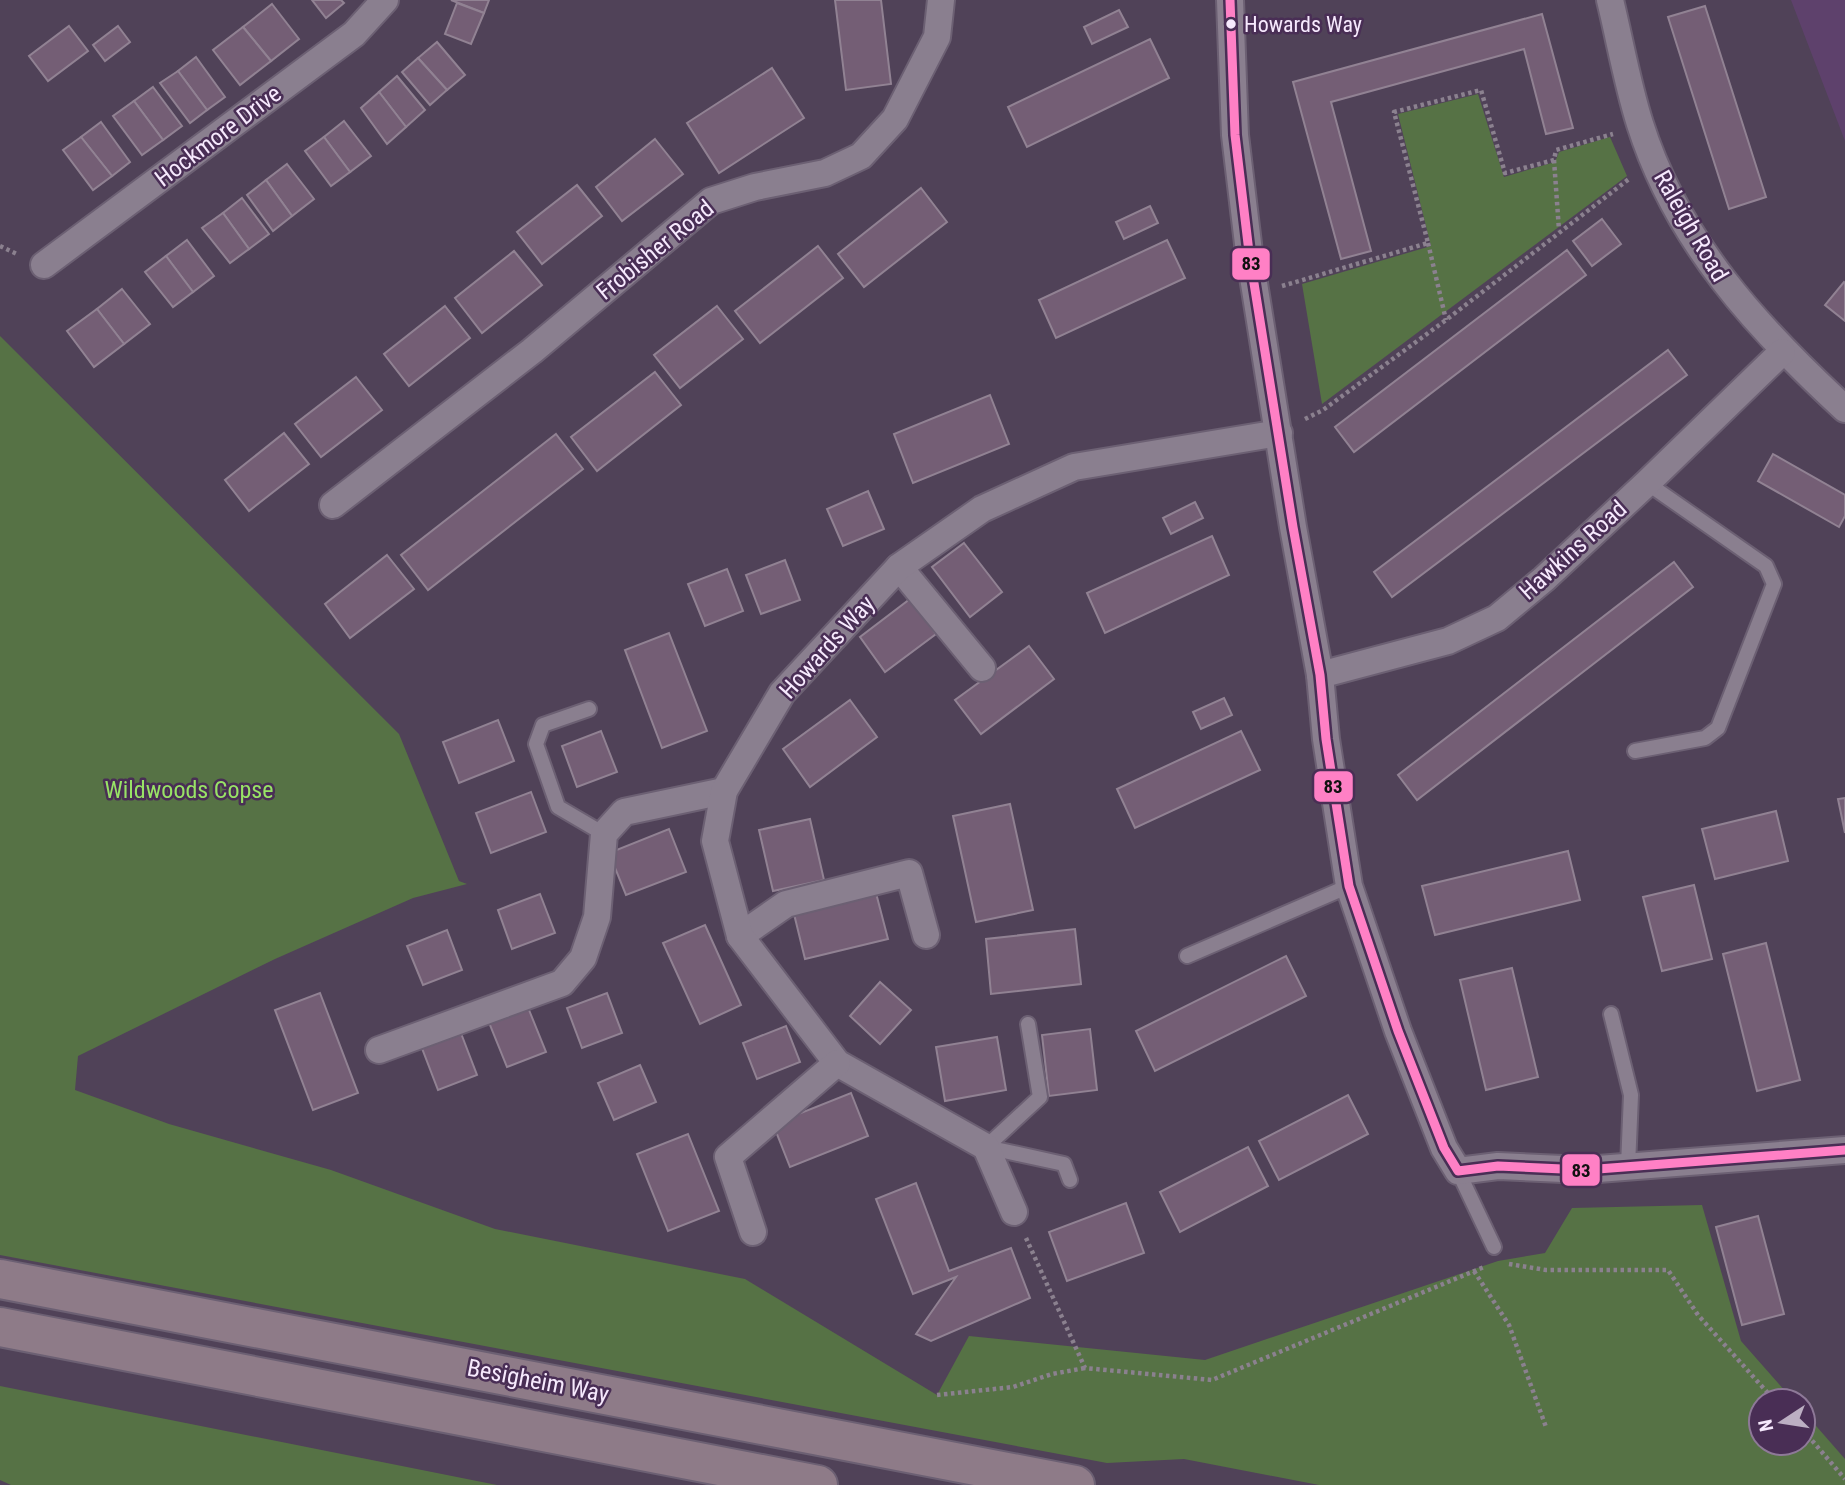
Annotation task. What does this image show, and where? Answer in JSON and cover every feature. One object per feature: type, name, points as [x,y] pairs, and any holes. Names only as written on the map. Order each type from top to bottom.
[{"type":"highway","name":"Besigheim Way","points":[[0,1279],[1075,1485]]},
{"type":"highway","name":"Besigheim Way","points":[[0,1326],[818,1485]]},
{"type":"street","name":"Hockmore Drive","points":[[44,265],[355,34],[385,0]]},
{"type":"street","name":"Frobisher Road","points":[[333,505],[532,351],[711,201],[755,187],[825,173],[861,156],[895,119],[937,37],[942,0]]},
{"type":"street","points":[[1230,0],[1235,135],[1256,296],[1320,675],[1326,739],[1349,886],[1398,1031],[1444,1148],[1458,1171],[1498,1166],[1585,1170],[1845,1150]]},
{"type":"street","name":"Raleigh Road","points":[[1611,0],[1640,125],[1658,171],[1686,224],[1727,288],[1782,352],[1845,409]]},
{"type":"street","name":"Hawkins Road","points":[[1320,675],[1448,641],[1497,618],[1544,579],[1647,483],[1782,352]]},
{"type":"street","name":"Howards Way","points":[[986,1147],[837,1063],[740,936],[715,841],[724,792],[782,693],[898,567],[982,509],[1074,467],[1279,433]]},
{"type":"street","points":[[898,567],[982,668]]},
{"type":"street","points":[[379,1050],[562,983],[583,958],[597,918],[604,834],[624,812],[724,792]]},
{"type":"street","points":[[740,936],[786,904],[909,873],[926,935]]},
{"type":"street","points":[[753,1233],[728,1157],[837,1063]]},
{"type":"street","points":[[986,1147],[1014,1212]]},
{"type":"lane","points":[[1635,751],[1704,738],[1718,728],[1774,584],[1766,566],[1647,483]]},
{"type":"lane","points":[[589,709],[543,725],[536,744],[558,807],[604,834]]},
{"type":"lane","points":[[1187,956],[1349,886]]},
{"type":"lane","points":[[1611,1014],[1631,1095],[1628,1166]]},
{"type":"lane","points":[[986,1147],[1040,1097],[1028,1024]]},
{"type":"lane","points":[[986,1147],[1064,1164],[1070,1181]]},
{"type":"lane","points":[[1458,1171],[1496,1254]]},
{"type":"path","points":[[1446,320],[1394,112],[1481,90],[1505,173],[1553,160]]},
{"type":"path","points":[[1559,231],[1553,160],[1556,150],[1640,125]]},
{"type":"path","points":[[1279,433],[1323,410],[1446,320],[1624,181],[1658,171]]},
{"type":"path","points":[[1256,296],[1301,279],[1428,243]]},
{"type":"path","points":[[1014,1212],[1085,1368]]},
{"type":"path","points":[[937,1395],[1013,1387],[1052,1374],[1085,1368],[1212,1380],[1474,1271],[1496,1254],[1545,1270],[1668,1270],[1698,1315],[1762,1387]]},
{"type":"path","points":[[1474,1271],[1509,1325],[1546,1427]]},
{"type":"path","points":[[1817,1446],[1845,1479]]},
{"type":"shaded area","points":[[1791,0],[1845,0],[1845,141]]},
{"type":"green space","points":[[1478,94],[1504,177],[1555,162],[1559,152],[1610,137],[1627,176],[1322,404],[1302,284],[1431,246],[1398,114]]},
{"type":"green space","name":"Wildwoods Copse","points":[[0,336],[399,734],[459,881],[467,884],[413,898],[275,959],[78,1056],[75,1090],[169,1124],[331,1170],[495,1229],[745,1279],[937,1395],[969,1336],[1205,1360],[1498,1261],[1545,1253],[1572,1208],[1702,1205],[1741,1341],[1782,1387],[1747,1387],[1747,1457],[1817,1457],[1817,1427],[1845,1459],[1845,1485],[1319,1485],[1184,1459],[1107,1463],[0,1255]]},
{"type":"green space","points":[[0,1386],[497,1485],[11,1485],[0,1480]]},
{"type":"building","points":[[312,0],[341,0],[344,3],[326,18]]},
{"type":"building","points":[[451,0],[489,0],[484,13]]},
{"type":"building","points":[[835,0],[881,0],[891,84],[846,90]]},
{"type":"building","points":[[457,3],[484,13],[471,44],[445,34]]},
{"type":"building","points":[[272,4],[299,39],[271,61],[243,27]]},
{"type":"building","points":[[1705,6],[1766,197],[1729,209],[1668,17]]},
{"type":"building","points":[[1119,10],[1128,27],[1092,44],[1084,27]]},
{"type":"building","points":[[1542,14],[1573,128],[1546,134],[1524,49],[1331,102],[1371,251],[1341,259],[1293,82]]},
{"type":"building","points":[[69,26],[88,51],[48,81],[29,56]]},
{"type":"building","points":[[118,26],[130,42],[105,61],[93,45]]},
{"type":"building","points":[[243,27],[271,61],[240,85],[213,50]]},
{"type":"building","points":[[1150,39],[1169,78],[1027,147],[1008,107]]},
{"type":"building","points":[[437,42],[465,75],[447,90],[418,58]]},
{"type":"building","points":[[196,57],[225,97],[207,110],[178,71]]},
{"type":"building","points":[[418,58],[447,90],[430,105],[402,72]]},
{"type":"building","points":[[772,68],[804,118],[719,173],[687,123]]},
{"type":"building","points":[[178,71],[207,110],[190,123],[160,83]]},
{"type":"building","points":[[397,76],[425,110],[406,127],[379,92]]},
{"type":"building","points":[[153,87],[182,126],[163,140],[134,101]]},
{"type":"building","points":[[379,92],[406,127],[387,144],[361,108]]},
{"type":"building","points":[[134,101],[163,140],[142,155],[113,116]]},
{"type":"building","points":[[344,121],[371,156],[350,172],[324,137]]},
{"type":"building","points":[[101,122],[130,162],[112,176],[81,137]]},
{"type":"building","points":[[81,137],[112,176],[93,190],[63,150]]},
{"type":"building","points":[[324,137],[350,172],[331,186],[305,151]]},
{"type":"building","points":[[655,139],[683,174],[622,221],[596,187]]},
{"type":"building","points":[[287,164],[314,199],[292,216],[266,180]]},
{"type":"building","points":[[266,180],[292,216],[273,231],[247,195]]},
{"type":"building","points":[[577,185],[602,216],[542,264],[517,232]]},
{"type":"building","points":[[921,188],[947,222],[864,287],[838,254]]},
{"type":"building","points":[[242,198],[269,234],[249,249],[223,213]]},
{"type":"building","points":[[1150,206],[1158,223],[1124,239],[1116,222]]},
{"type":"building","points":[[223,213],[249,249],[230,263],[202,228]]},
{"type":"building","points":[[1602,219],[1621,244],[1592,266],[1573,241]]},
{"type":"building","points":[[187,240],[214,276],[193,292],[166,256]]},
{"type":"building","points":[[1167,240],[1185,278],[1056,338],[1039,300]]},
{"type":"building","points":[[818,246],[843,278],[760,343],[735,311]]},
{"type":"building","points":[[1567,250],[1586,275],[1354,452],[1335,427]]},
{"type":"building","points":[[514,251],[542,285],[482,333],[455,298]]},
{"type":"building","points":[[166,256],[193,292],[173,307],[145,272]]},
{"type":"building","points":[[1845,283],[1845,321],[1825,305]]},
{"type":"building","points":[[122,289],[150,324],[124,344],[97,309]]},
{"type":"building","points":[[445,306],[470,338],[409,386],[384,354]]},
{"type":"building","points":[[717,306],[743,339],[680,388],[654,355]]},
{"type":"building","points":[[97,309],[124,344],[94,367],[67,331]]},
{"type":"building","points":[[1668,350],[1687,375],[1392,597],[1374,572]]},
{"type":"building","points":[[655,372],[681,405],[597,471],[571,437]]},
{"type":"building","points":[[356,377],[382,410],[321,457],[295,424]]},
{"type":"building","points":[[990,395],[1009,444],[913,483],[894,434]]},
{"type":"building","points":[[284,433],[309,464],[249,511],[225,480]]},
{"type":"building","points":[[556,434],[583,469],[428,590],[401,555]]},
{"type":"building","points":[[1773,454],[1845,495],[1845,516],[1839,527],[1758,481]]},
{"type":"building","points":[[868,491],[884,529],[843,546],[827,509]]},
{"type":"building","points":[[1195,502],[1203,518],[1171,534],[1163,518]]},
{"type":"building","points":[[1212,536],[1229,575],[1105,633],[1087,593]]},
{"type":"building","points":[[964,543],[1002,592],[970,617],[932,567]]},
{"type":"building","points":[[387,555],[414,589],[350,638],[325,604]]},
{"type":"building","points":[[785,560],[800,600],[761,614],[746,575]]},
{"type":"building","points":[[1674,562],[1693,587],[1417,800],[1398,775]]},
{"type":"building","points":[[727,569],[743,611],[705,626],[688,584]]},
{"type":"building","points":[[910,599],[936,634],[885,672],[860,637]]},
{"type":"building","points":[[669,633],[707,731],[662,748],[625,650]]},
{"type":"building","points":[[1029,646],[1054,679],[981,734],[955,700]]},
{"type":"building","points":[[1224,698],[1232,715],[1201,729],[1193,712]]},
{"type":"building","points":[[850,700],[877,737],[810,787],[783,749]]},
{"type":"building","points":[[498,720],[514,761],[459,783],[443,742]]},
{"type":"building","points":[[601,731],[617,772],[577,787],[562,746]]},
{"type":"building","points":[[1241,731],[1260,770],[1135,828],[1117,789]]},
{"type":"building","points":[[531,792],[546,832],[491,853],[476,813]]},
{"type":"building","points":[[1845,798],[1845,833],[1838,799]]},
{"type":"building","points":[[1010,804],[1033,910],[976,922],[953,816]]},
{"type":"building","points":[[1776,811],[1788,861],[1715,879],[1702,829]]},
{"type":"building","points":[[810,819],[824,880],[773,891],[759,830]]},
{"type":"building","points":[[669,829],[686,872],[626,895],[609,853]]},
{"type":"building","points":[[1568,851],[1580,900],[1435,935],[1422,886]]},
{"type":"building","points":[[1694,885],[1712,959],[1662,971],[1643,897]]},
{"type":"building","points":[[876,893],[888,939],[805,959],[794,914]]},
{"type":"building","points":[[540,894],[555,933],[512,949],[498,910]]},
{"type":"building","points":[[705,925],[741,1005],[700,1024],[663,943]]},
{"type":"building","points":[[1075,929],[1081,984],[991,994],[986,939]]},
{"type":"building","points":[[447,930],[462,970],[423,985],[407,946]]},
{"type":"building","points":[[1766,943],[1800,1080],[1757,1091],[1723,954]]},
{"type":"building","points":[[1286,956],[1306,996],[1155,1071],[1136,1031]]},
{"type":"building","points":[[1512,968],[1538,1077],[1486,1090],[1460,980]]},
{"type":"building","points":[[880,982],[911,1010],[880,1044],[850,1016]]},
{"type":"building","points":[[320,993],[358,1093],[313,1110],[275,1010]]},
{"type":"building","points":[[607,993],[622,1033],[582,1048],[567,1008]]},
{"type":"building","points":[[527,1005],[546,1052],[507,1067],[488,1020]]},
{"type":"building","points":[[786,1026],[800,1062],[757,1079],[743,1043]]},
{"type":"building","points":[[459,1028],[477,1075],[438,1090],[420,1043]]},
{"type":"building","points":[[1090,1029],[1097,1090],[1049,1096],[1042,1035]]},
{"type":"building","points":[[997,1037],[1006,1090],[945,1101],[936,1047]]},
{"type":"building","points":[[640,1065],[656,1102],[614,1120],[598,1083]]},
{"type":"building","points":[[851,1093],[868,1136],[790,1167],[773,1124]]},
{"type":"building","points":[[1348,1095],[1368,1134],[1279,1180],[1259,1141]]},
{"type":"building","points":[[688,1134],[719,1211],[668,1231],[637,1154]]},
{"type":"building","points":[[1248,1147],[1268,1186],[1180,1232],[1160,1192]]},
{"type":"building","points":[[916,1183],[949,1271],[1011,1248],[1030,1298],[931,1341],[916,1334],[956,1277],[913,1294],[876,1199]]},
{"type":"building","points":[[1126,1203],[1144,1253],[1067,1281],[1049,1232]]},
{"type":"building","points":[[1758,1216],[1784,1314],[1742,1325],[1716,1227]]},
{"type":"transit line","name":"83","points":[[1230,0],[1235,135],[1249,252],[1293,527],[1320,675],[1326,739],[1349,886],[1398,1031],[1444,1148],[1458,1171],[1498,1166],[1585,1170],[1845,1150]]},
{"type":"place","name":"Howards Way","points":[[1231,24]]}]
